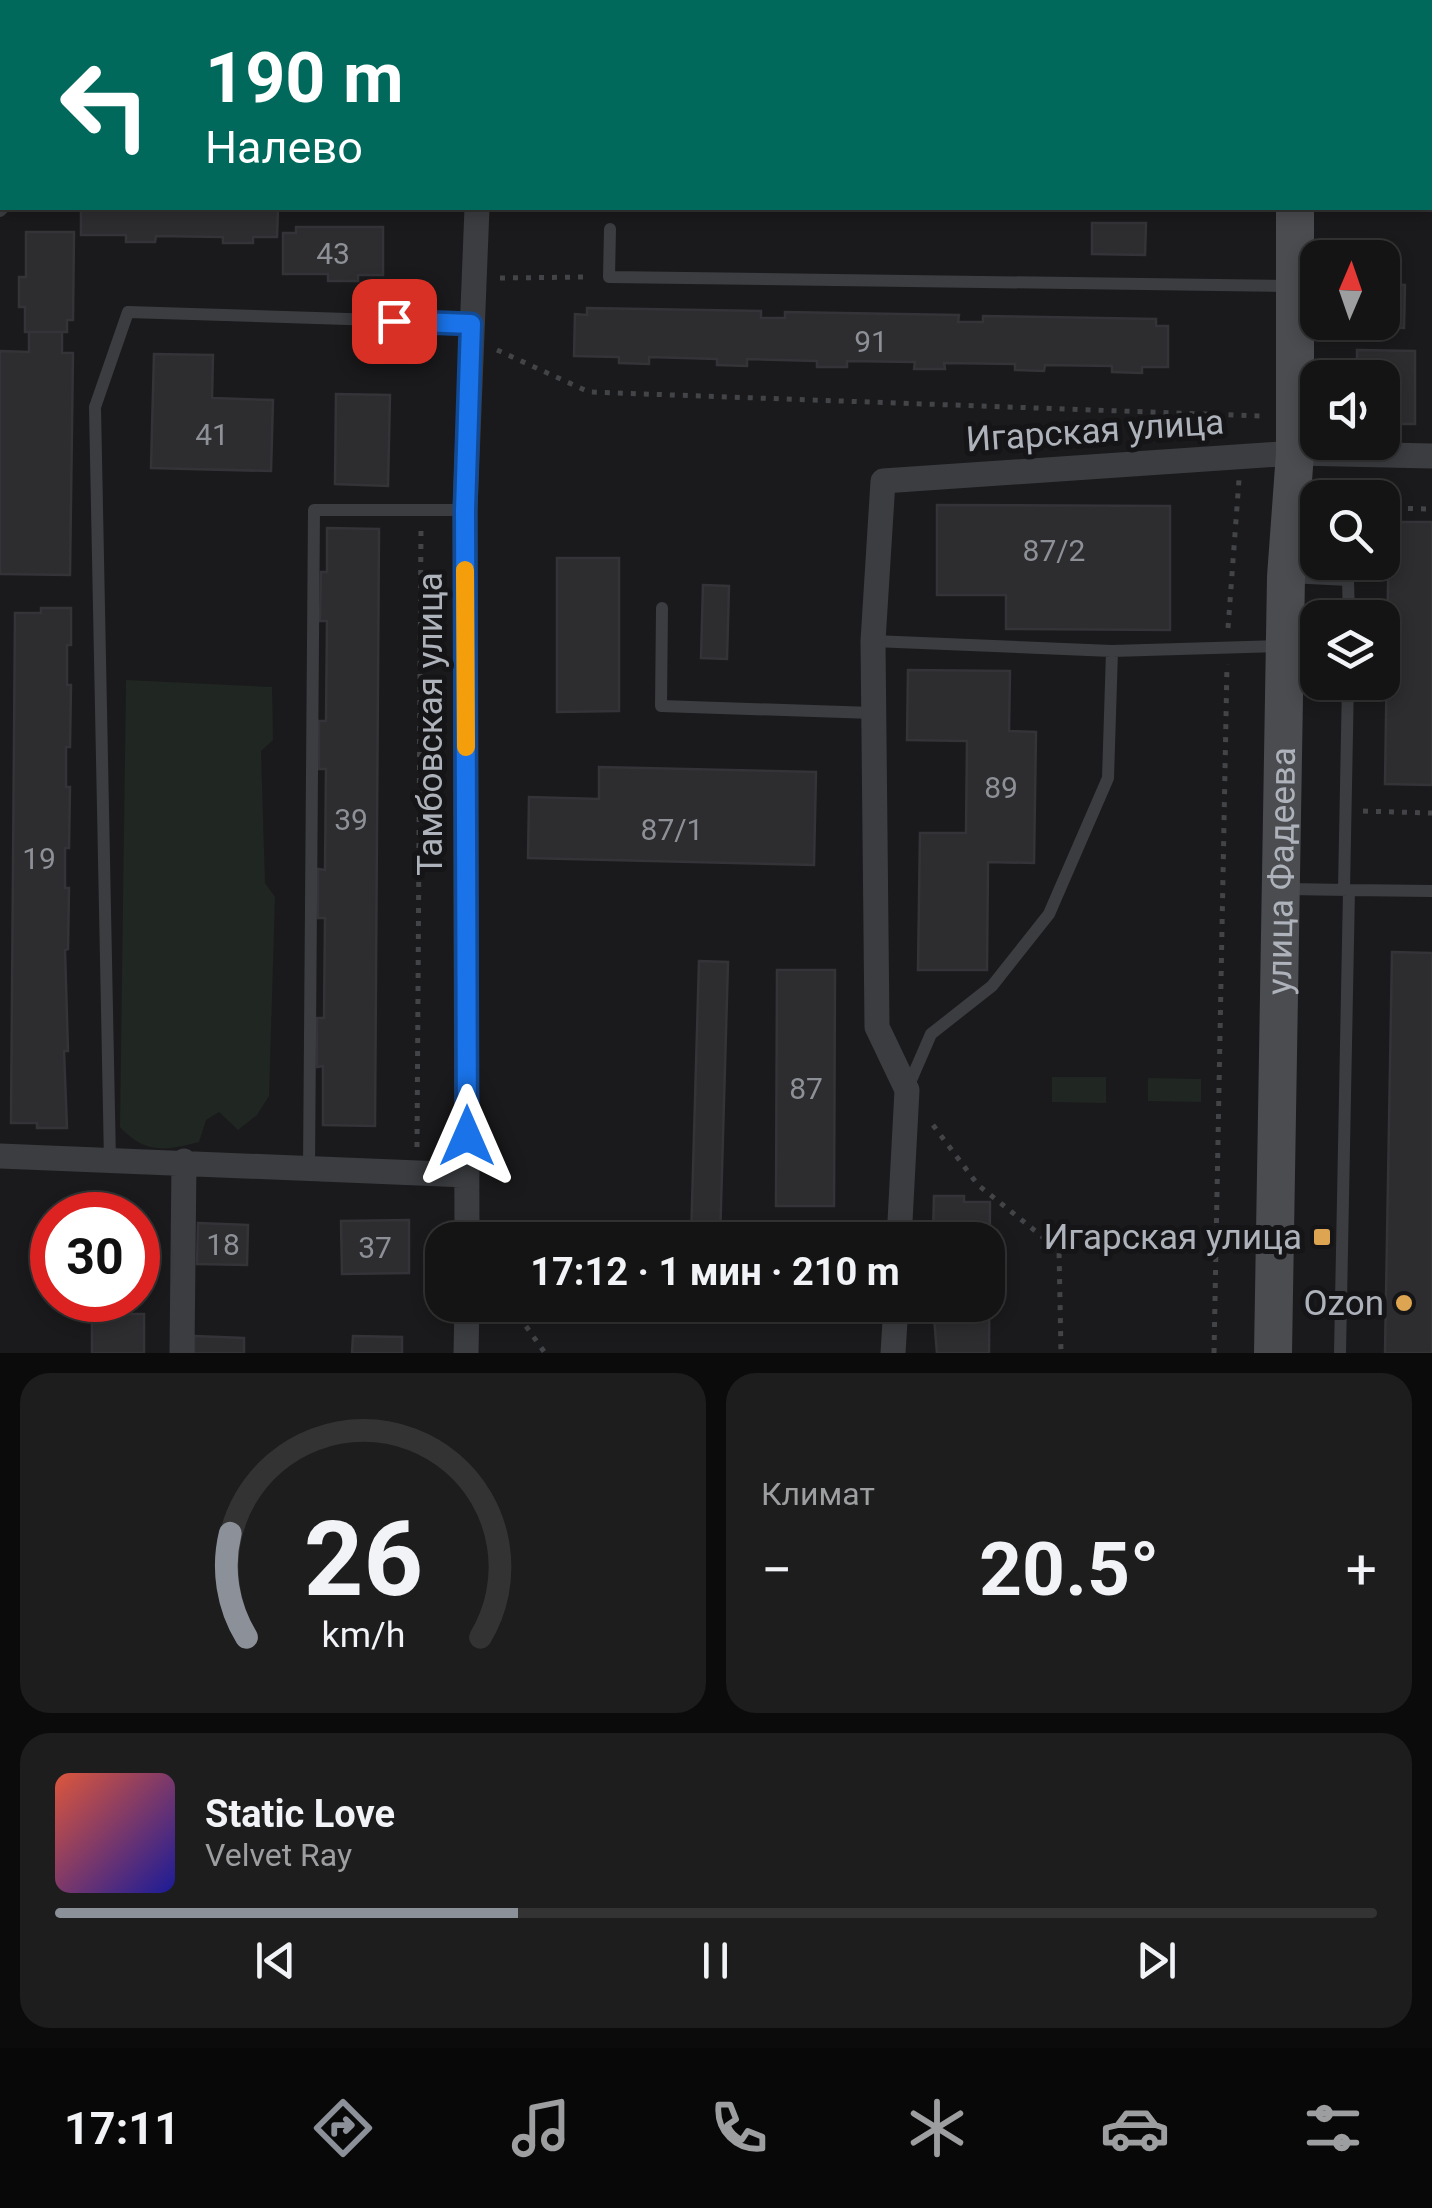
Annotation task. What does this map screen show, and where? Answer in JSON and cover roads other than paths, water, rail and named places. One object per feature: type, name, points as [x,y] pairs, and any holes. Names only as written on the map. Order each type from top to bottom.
[{"type":"street","name":"Тамбовская улица","points":[[467,1222],[465,510],[477,210]]},
{"type":"street","name":"улица Фадеева","points":[[1273,1353],[1286,577],[1283,428],[1295,286],[1295,210]]},
{"type":"street","name":"Игарская улица","points":[[873,640],[883,481],[1242,456],[1283,428],[1432,456]]},
{"type":"street","points":[[873,640],[877,1027],[907,1090],[900,1222]]},
{"type":"street","points":[[0,1156],[467,1175]]},
{"type":"street","points":[[182,1353],[184,1162]]},
{"type":"street","points":[[466,1322],[466,1353]]},
{"type":"street","points":[[893,1353],[895,1322]]},
{"type":"lane","points":[[610,229],[609,276],[1295,286]]},
{"type":"lane","points":[[110,1161],[95,407],[128,312],[470,331]]},
{"type":"lane","points":[[309,1168],[314,510],[465,510]]},
{"type":"lane","points":[[1286,577],[1348,580],[1349,600]]},
{"type":"lane","points":[[662,608],[661,706],[873,714]]},
{"type":"lane","points":[[873,640],[1112,651],[1285,646]]},
{"type":"lane","points":[[907,1090],[931,1034],[992,986],[1049,914],[1108,778],[1112,651]]},
{"type":"lane","points":[[1340,1353],[1348,700]]},
{"type":"lane","points":[[1281,888],[1432,891]]},
{"type":"place","name":"Игарская улица","points":[[1322,1237]]},
{"type":"place","name":"Ozon","points":[[1404,1303]]}]
